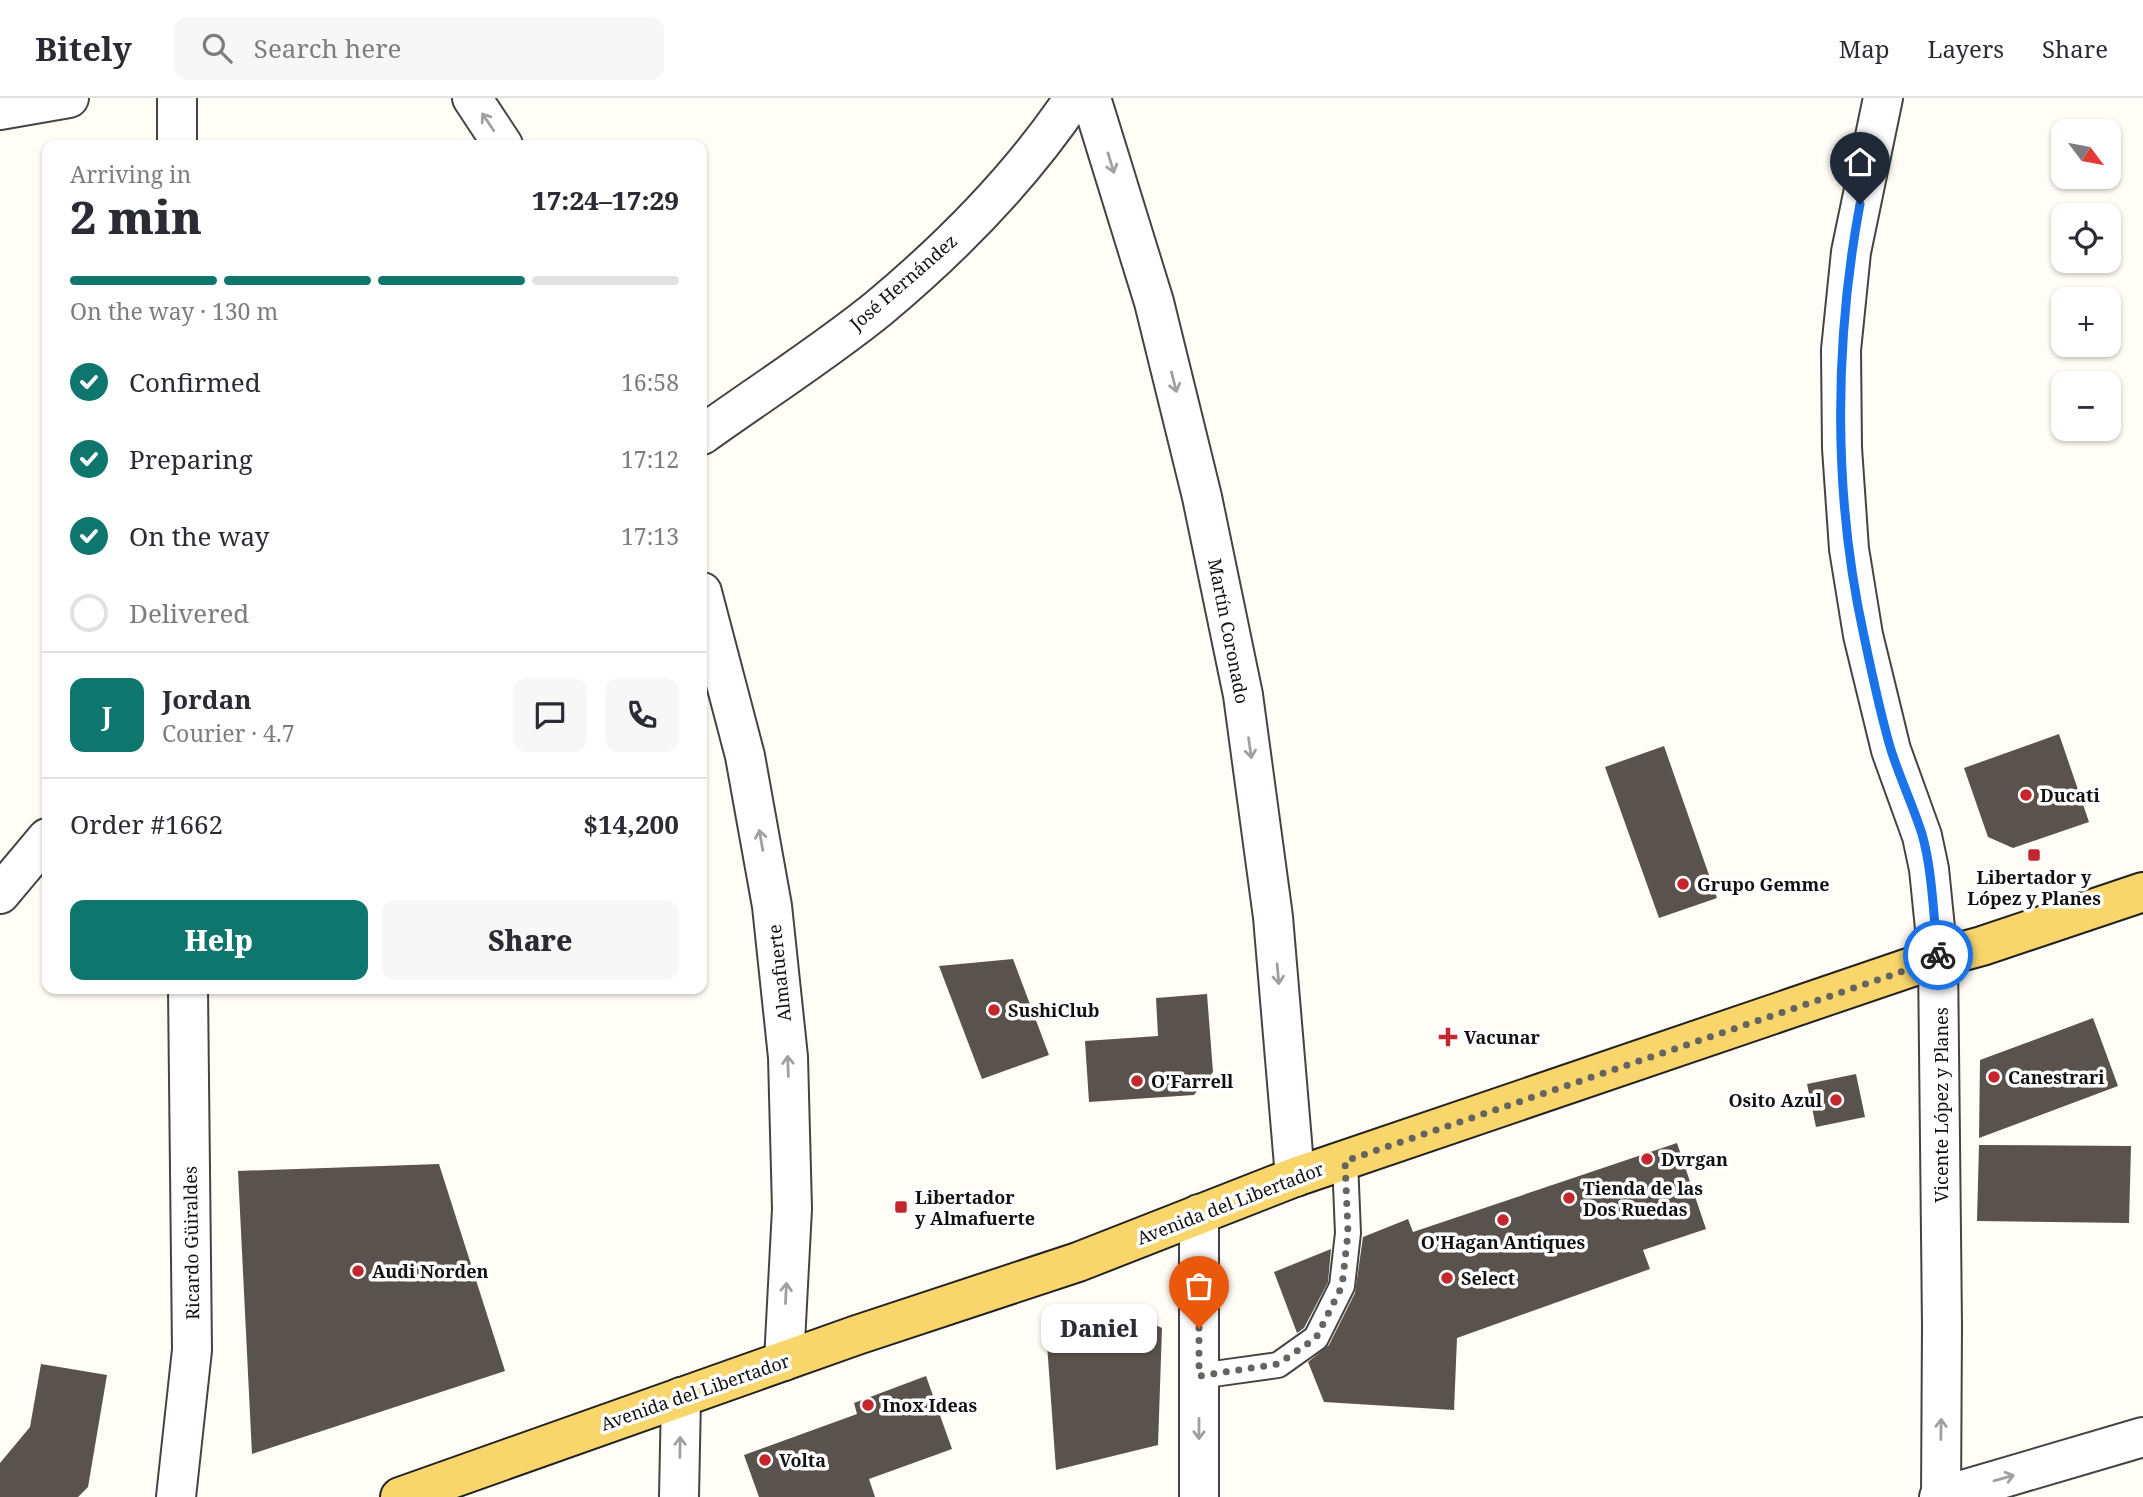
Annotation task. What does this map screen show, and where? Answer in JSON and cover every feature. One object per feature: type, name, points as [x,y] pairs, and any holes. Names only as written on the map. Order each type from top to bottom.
[{"type":"main road","name":"Avenida del Libertador","points":[[400,1497],[681,1397],[1078,1262],[1295,1177],[1938,958],[2143,892]]},
{"type":"street","points":[[0,110],[69,98]]},
{"type":"street","points":[[177,98],[177,140]]},
{"type":"street","points":[[472,98],[500,140]]},
{"type":"street","name":"José Hernández","points":[[707,431],[879,308],[979,216],[1049,135],[1074,98]]},
{"type":"street","name":"Martín Coronado","points":[[1091,98],[1154,302],[1202,497],[1243,695],[1273,917],[1295,1177]]},
{"type":"street","name":"Vicente López y Planes","points":[[1883,98],[1851,252],[1841,350],[1842,448],[1849,549],[1863,635],[1891,750],[1922,836],[1929,869],[1938,958],[1942,1259],[1940,1497]]},
{"type":"street","name":"Almafuerte","points":[[707,611],[746,756],[772,906],[788,1057],[792,1209],[785,1361]]},
{"type":"street","points":[[0,894],[42,844]]},
{"type":"street","name":"Ricardo Güiraldes","points":[[176,1497],[192,1350],[188,994]]},
{"type":"street","points":[[1199,1214],[1199,1497]]},
{"type":"street","points":[[679,1497],[681,1397]]},
{"type":"street","points":[[1940,1497],[2143,1437]]},
{"type":"lane","points":[[1199,1376],[1278,1364],[1316,1338],[1342,1286],[1348,1233],[1345,1161]]},
{"type":"building","name":"Ducati","points":[[2059,734],[2089,822],[2013,848],[1988,837],[1964,768]]},
{"type":"building","points":[[1664,746],[1717,898],[1659,918],[1605,767]]},
{"type":"building","name":"SushiClub","points":[[1013,959],[1049,1055],[982,1079],[939,966]]},
{"type":"building","points":[[1207,994],[1213,1072],[1194,1095],[1089,1102],[1085,1041],[1158,1036],[1156,998]]},
{"type":"building","points":[[2093,1018],[2118,1086],[1979,1138],[1980,1060]]},
{"type":"building","name":"Osito Azul","points":[[1856,1074],[1865,1117],[1816,1127],[1807,1084]]},
{"type":"building","points":[[1677,1143],[1706,1229],[1643,1250],[1650,1269],[1457,1338],[1454,1410],[1324,1402],[1308,1362],[1329,1345],[1355,1293],[1363,1237],[1408,1219],[1413,1232]]},
{"type":"building","points":[[1979,1145],[2131,1146],[2129,1223],[1977,1221]]},
{"type":"building","name":"Audi Norden","points":[[439,1164],[505,1371],[252,1454],[238,1171]]},
{"type":"building","points":[[1331,1249],[1328,1282],[1304,1328],[1297,1333],[1274,1272]]},
{"type":"building","points":[[1130,1313],[1162,1328],[1158,1445],[1056,1470],[1047,1344]]},
{"type":"building","points":[[41,1364],[107,1375],[88,1487],[78,1497],[0,1497],[0,1463],[30,1427]]},
{"type":"building","points":[[926,1376],[952,1449],[869,1479],[875,1497],[759,1497],[744,1455],[857,1414],[854,1403]]},
{"type":"way so far","points":[[1199,1328],[1199,1376],[1278,1364],[1316,1338],[1342,1286],[1348,1233],[1345,1161],[1898,973],[1938,958],[1938,955]]},
{"type":"place","name":"Ducati","points":[[2026,795]]},
{"type":"place","name":"Libertador y López y Planes","points":[[2034,855]]},
{"type":"place","name":"Grupo Gemme","points":[[1683,884]]},
{"type":"place","name":"SushiClub","points":[[994,1010]]},
{"type":"place","name":"Vacunar","points":[[1448,1037]]},
{"type":"place","name":"Canestrari","points":[[1994,1077]]},
{"type":"place","name":"O'Farrell","points":[[1137,1081]]},
{"type":"place","name":"Osito Azul","points":[[1836,1100]]},
{"type":"place","name":"Dvrgan","points":[[1647,1159]]},
{"type":"place","name":"Tienda de las Dos Ruedas","points":[[1569,1198]]},
{"type":"place","name":"Libertador y Almafuerte","points":[[901,1207]]},
{"type":"place","name":"O'Hagan Antiques","points":[[1503,1220]]},
{"type":"place","name":"Audi Norden","points":[[358,1271]]},
{"type":"place","name":"Select","points":[[1447,1278]]},
{"type":"place","name":"Daniel","points":[[1199,1328]]},
{"type":"place","name":"Inox Ideas","points":[[868,1405]]},
{"type":"place","name":"Volta","points":[[765,1460]]},
{"type":"route","points":[[1860,204],[1851,252],[1841,350],[1842,448],[1849,549],[1863,635],[1891,750],[1922,836],[1929,869],[1938,955]]}]
